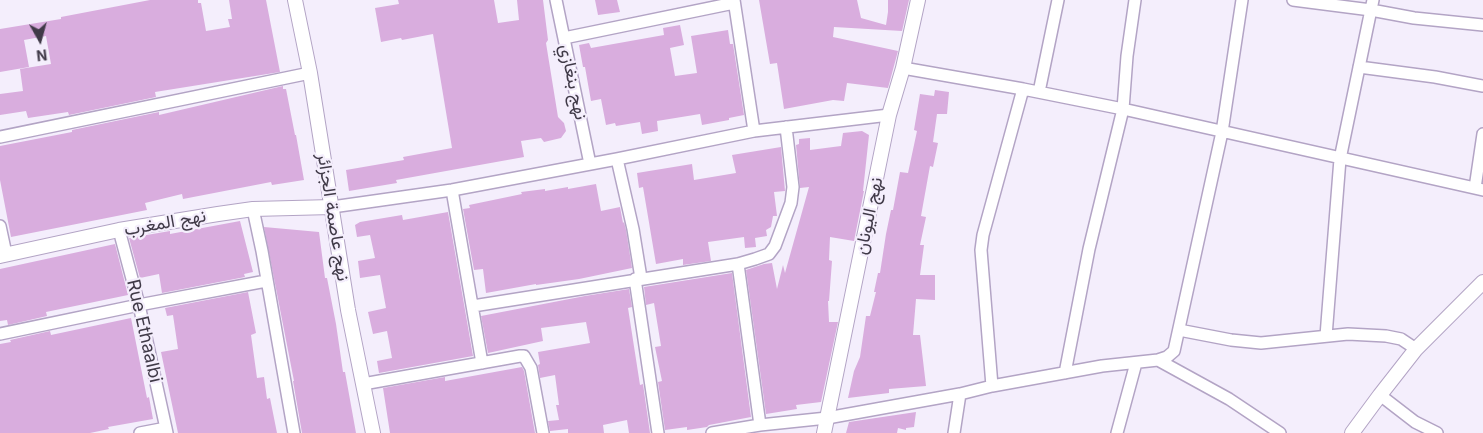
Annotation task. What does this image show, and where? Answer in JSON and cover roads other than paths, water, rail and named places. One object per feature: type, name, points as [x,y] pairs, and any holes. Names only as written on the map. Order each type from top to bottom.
[{"type":"street","name":"نهج عاصمة الجزائر","points":[[294,0],[310,73],[348,310],[373,433]]},
{"type":"street","name":"نهج بنغازي","points":[[556,0],[590,164]]},
{"type":"street","name":"نهج اليونان","points":[[824,433],[890,115],[918,0]]},
{"type":"street","points":[[1039,92],[1058,0]]},
{"type":"street","points":[[1065,372],[1089,249],[1122,109],[1135,0]]},
{"type":"street","points":[[712,433],[760,425],[827,418],[960,394],[1065,372],[1158,360],[1174,351],[1222,132],[1242,0]]},
{"type":"street","points":[[1293,0],[1372,5],[1414,18],[1483,25]]},
{"type":"street","points":[[564,38],[734,2],[754,131]]},
{"type":"street","points":[[1326,336],[1340,159],[1372,5]]},
{"type":"street","points":[[1359,67],[1435,77],[1483,86]]},
{"type":"street","points":[[902,68],[1023,89],[1122,109],[1479,189],[1483,134]]},
{"type":"street","points":[[0,137],[310,73]]},
{"type":"street","points":[[992,386],[981,250],[983,235],[1023,89]]},
{"type":"street","points":[[332,207],[452,190],[754,131],[890,115]]},
{"type":"street","points":[[473,306],[738,264],[769,254],[775,246],[791,203],[793,187],[786,126]]},
{"type":"street","points":[[617,159],[633,229],[658,433]]},
{"type":"street","points":[[452,190],[482,363]]},
{"type":"street","name":"نهج المغرب","points":[[3,255],[119,230],[253,209],[332,207]]},
{"type":"street","points":[[253,209],[294,433]]},
{"type":"street","points":[[0,226],[3,255]]},
{"type":"street","name":"Rue Ethaalbi","points":[[119,230],[139,305],[166,430]]},
{"type":"street","points":[[738,264],[760,425]]},
{"type":"street","points":[[0,334],[266,280]]},
{"type":"street","points":[[1352,433],[1416,349],[1483,282]]},
{"type":"street","points":[[1179,330],[1231,340],[1260,343],[1348,334],[1386,336],[1401,339],[1416,349]]},
{"type":"street","points":[[363,384],[524,356],[531,368],[543,433]]},
{"type":"street","points":[[1158,360],[1229,399],[1280,433]]},
{"type":"street","points":[[1117,433],[1136,363]]},
{"type":"street","points":[[954,433],[960,394]]},
{"type":"street","points":[[1380,395],[1415,422],[1437,433]]},
{"type":"street","points":[[140,433],[166,430]]}]
